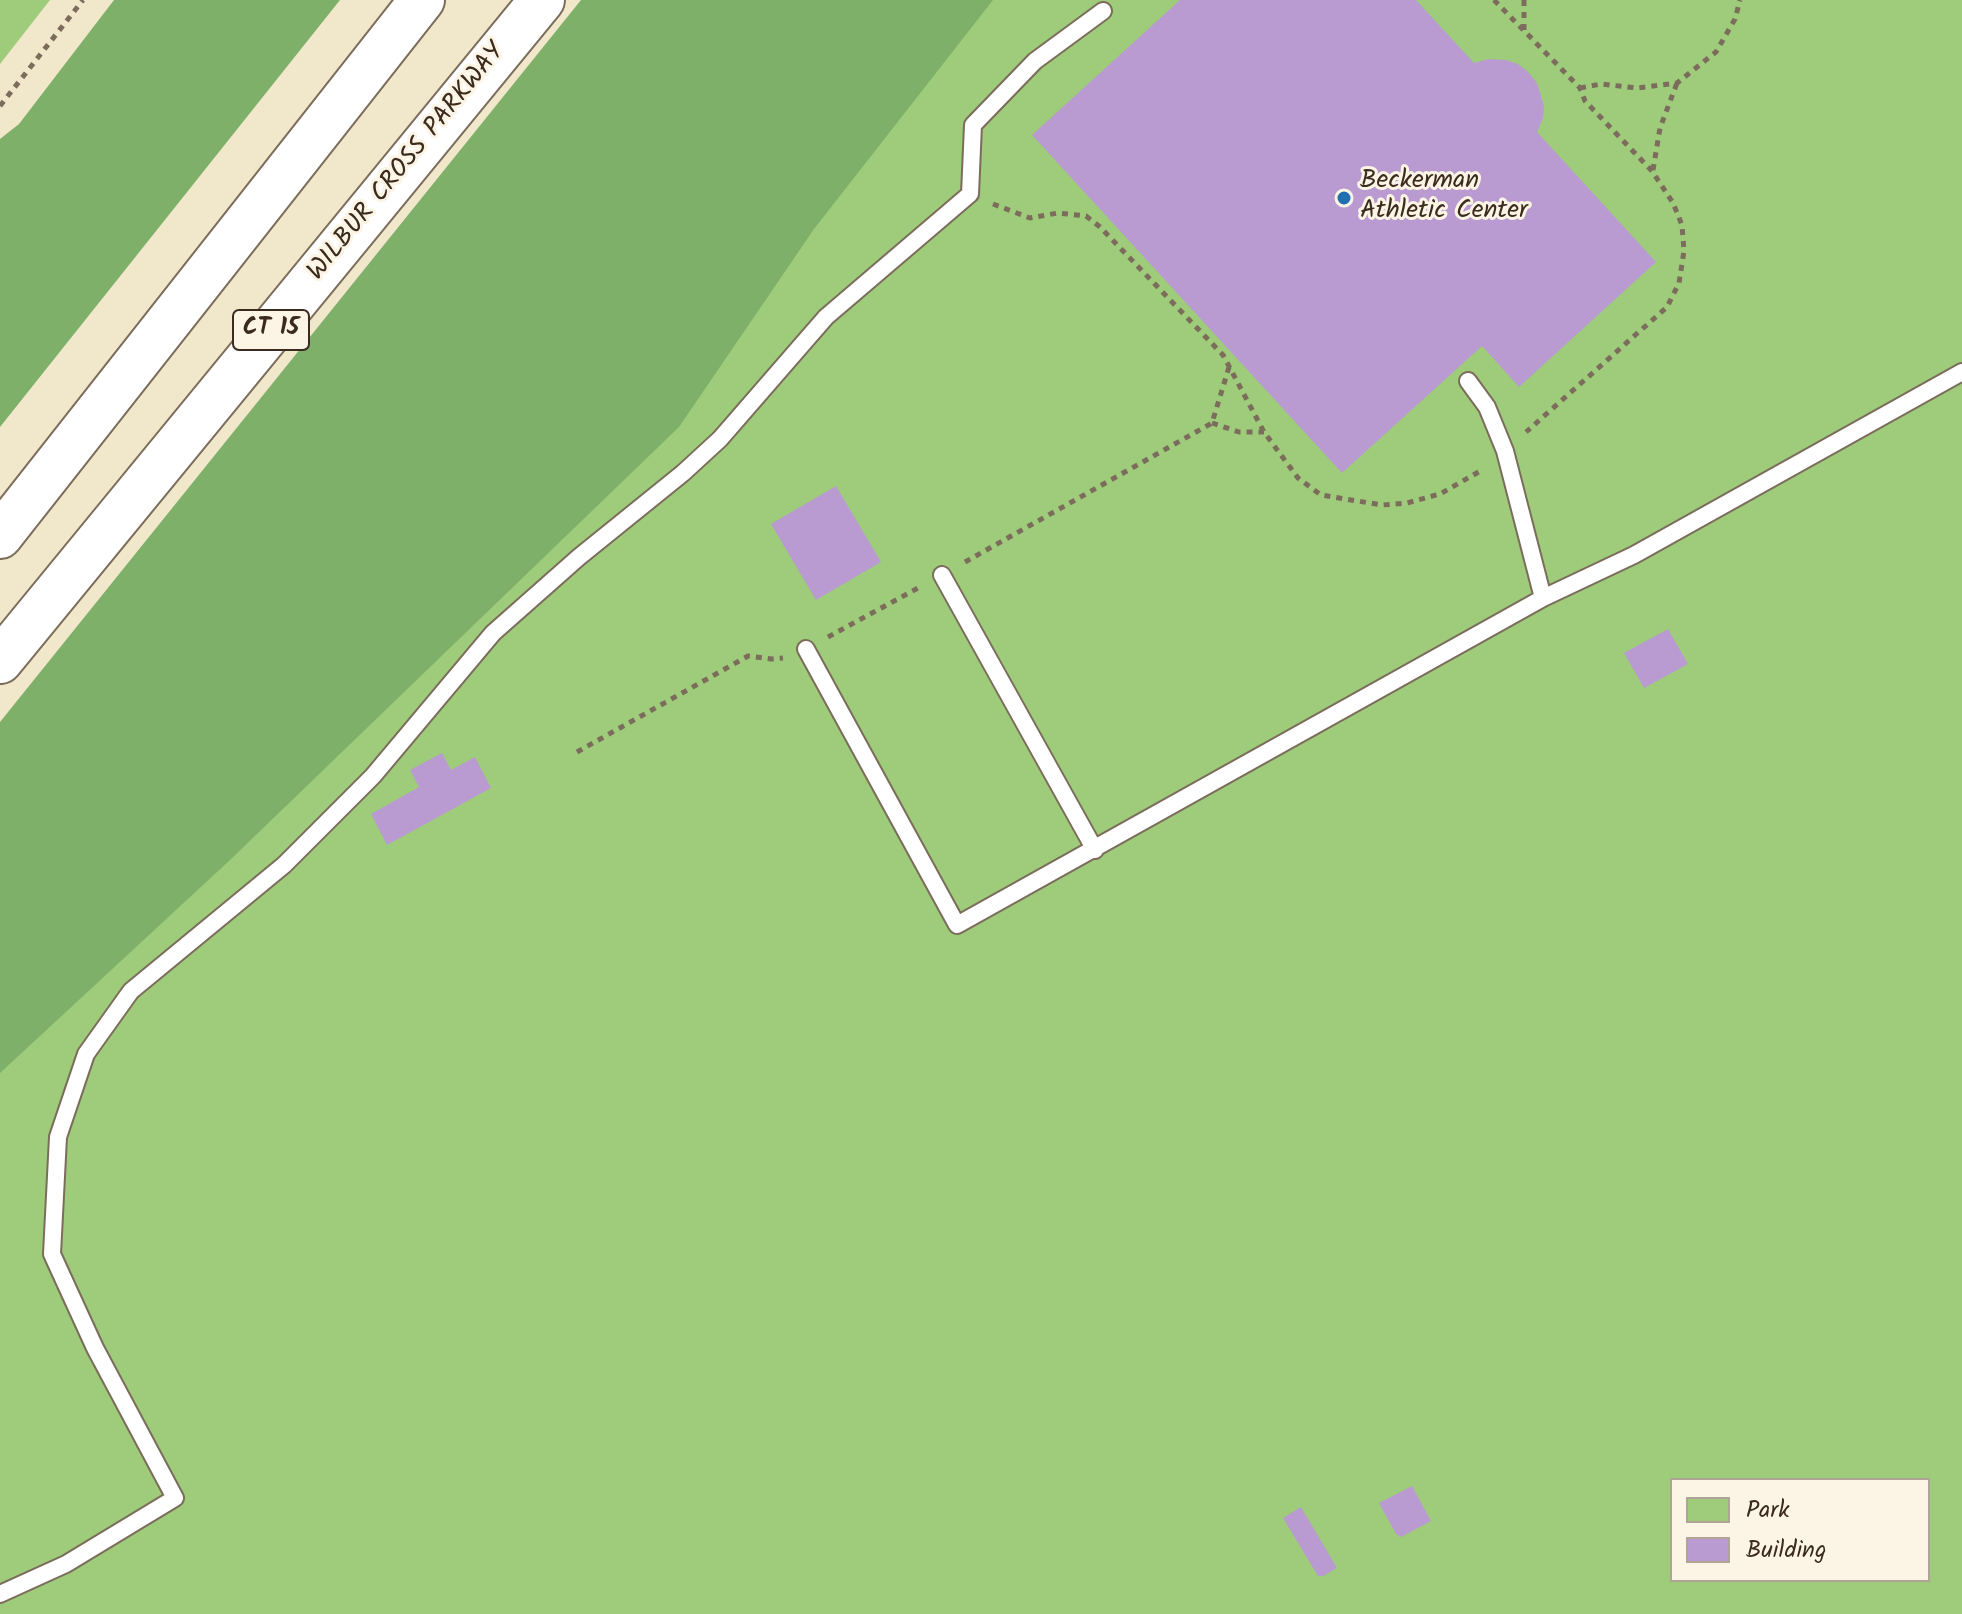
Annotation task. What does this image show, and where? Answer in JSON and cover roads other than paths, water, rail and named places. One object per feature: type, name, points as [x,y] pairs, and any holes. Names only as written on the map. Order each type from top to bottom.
[{"type":"highway","points":[[0,536],[422,0]]},
{"type":"highway","name":"WILBUR CROSS PARKWAY","points":[[0,661],[542,0]]},
{"type":"lane","points":[[0,1594],[66,1564],[175,1498],[95,1348],[52,1254],[58,1137],[86,1054],[131,991],[284,865],[373,776],[493,633],[720,439],[826,317],[970,194],[973,125],[1035,61],[1103,11]]},
{"type":"lane","points":[[806,649],[957,925],[1543,598],[1634,555],[1962,372]]},
{"type":"lane","points":[[1468,381],[1487,407],[1505,451],[1543,598]]},
{"type":"lane","points":[[942,575],[1095,850]]},
{"type":"place","name":"Beckerman Athletic Center","points":[[1344,198]]}]
